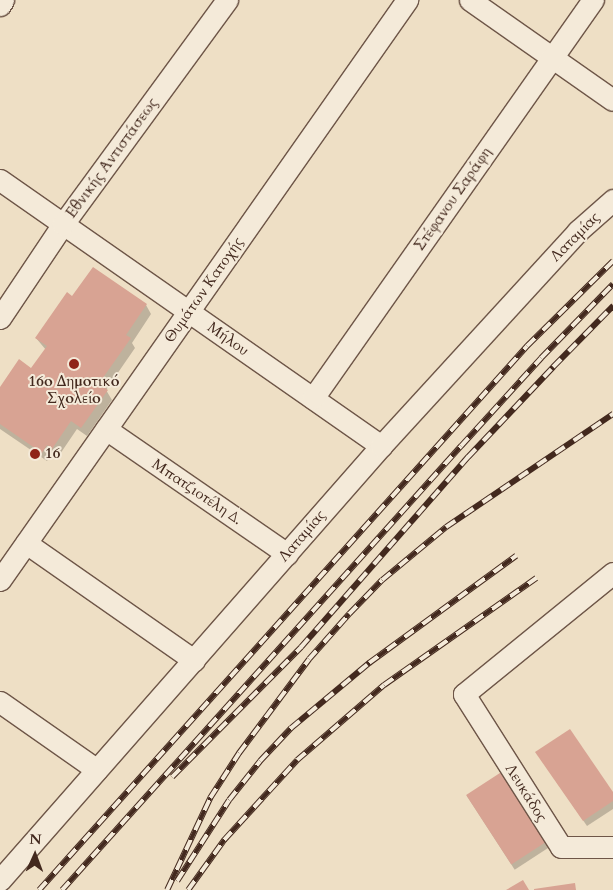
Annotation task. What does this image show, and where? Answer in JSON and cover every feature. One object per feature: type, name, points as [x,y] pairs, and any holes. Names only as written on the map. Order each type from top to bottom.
[{"type":"street","points":[[0,5],[4,0]]},
{"type":"street","name":"Εθνικής Αντιστάσεως","points":[[0,318],[63,224],[226,0]]},
{"type":"street","name":"Θυμάτων Κατοχής","points":[[0,580],[407,0]]},
{"type":"street","points":[[470,0],[613,100]]},
{"type":"street","name":"Στέφανου Σαράφη","points":[[313,398],[593,0]]},
{"type":"street","name":"Μήλου","points":[[0,180],[381,446]]},
{"type":"street","name":"Λαταμίας","points":[[0,880],[381,446],[578,231],[613,200]]},
{"type":"street","name":"Μπατζιοτέλη Δ.","points":[[106,429],[287,554]]},
{"type":"street","points":[[26,543],[194,660]]},
{"type":"street","name":"Λευκάδος","points":[[613,573],[464,694],[561,847],[613,848]]},
{"type":"street","points":[[0,702],[97,770]]},
{"type":"building","name":"16o Δημοτικό Σχολείο","points":[[93,267],[147,304],[126,335],[131,338],[100,382],[95,379],[93,380],[108,390],[81,428],[71,421],[52,449],[47,445],[42,453],[0,424],[0,387],[19,359],[31,368],[47,346],[35,338],[67,292],[72,296]]},
{"type":"building","points":[[570,729],[613,792],[613,801],[583,821],[535,752]]},
{"type":"building","points":[[503,771],[548,841],[511,865],[466,795]]},
{"type":"building","points":[[523,880],[529,890],[506,890]]},
{"type":"building","points":[[575,883],[576,890],[534,890],[534,889]]},
{"type":"railway","points":[[39,890],[527,346],[613,261]]},
{"type":"railway","points":[[62,890],[541,358],[613,284]]},
{"type":"railway","points":[[172,777],[301,647],[468,457],[613,306]]},
{"type":"railway","points":[[167,890],[210,798],[239,753],[309,659],[349,614],[382,580],[446,527],[613,414]]},
{"type":"railway","points":[[177,881],[229,800],[260,761],[291,728],[369,663],[516,556]]},
{"type":"railway","points":[[188,890],[224,840],[297,760],[384,685],[536,578]]},
{"type":"place","name":"16o Δημοτικό Σχολείο","points":[[74,364]]},
{"type":"place","name":"16","points":[[35,454]]}]
